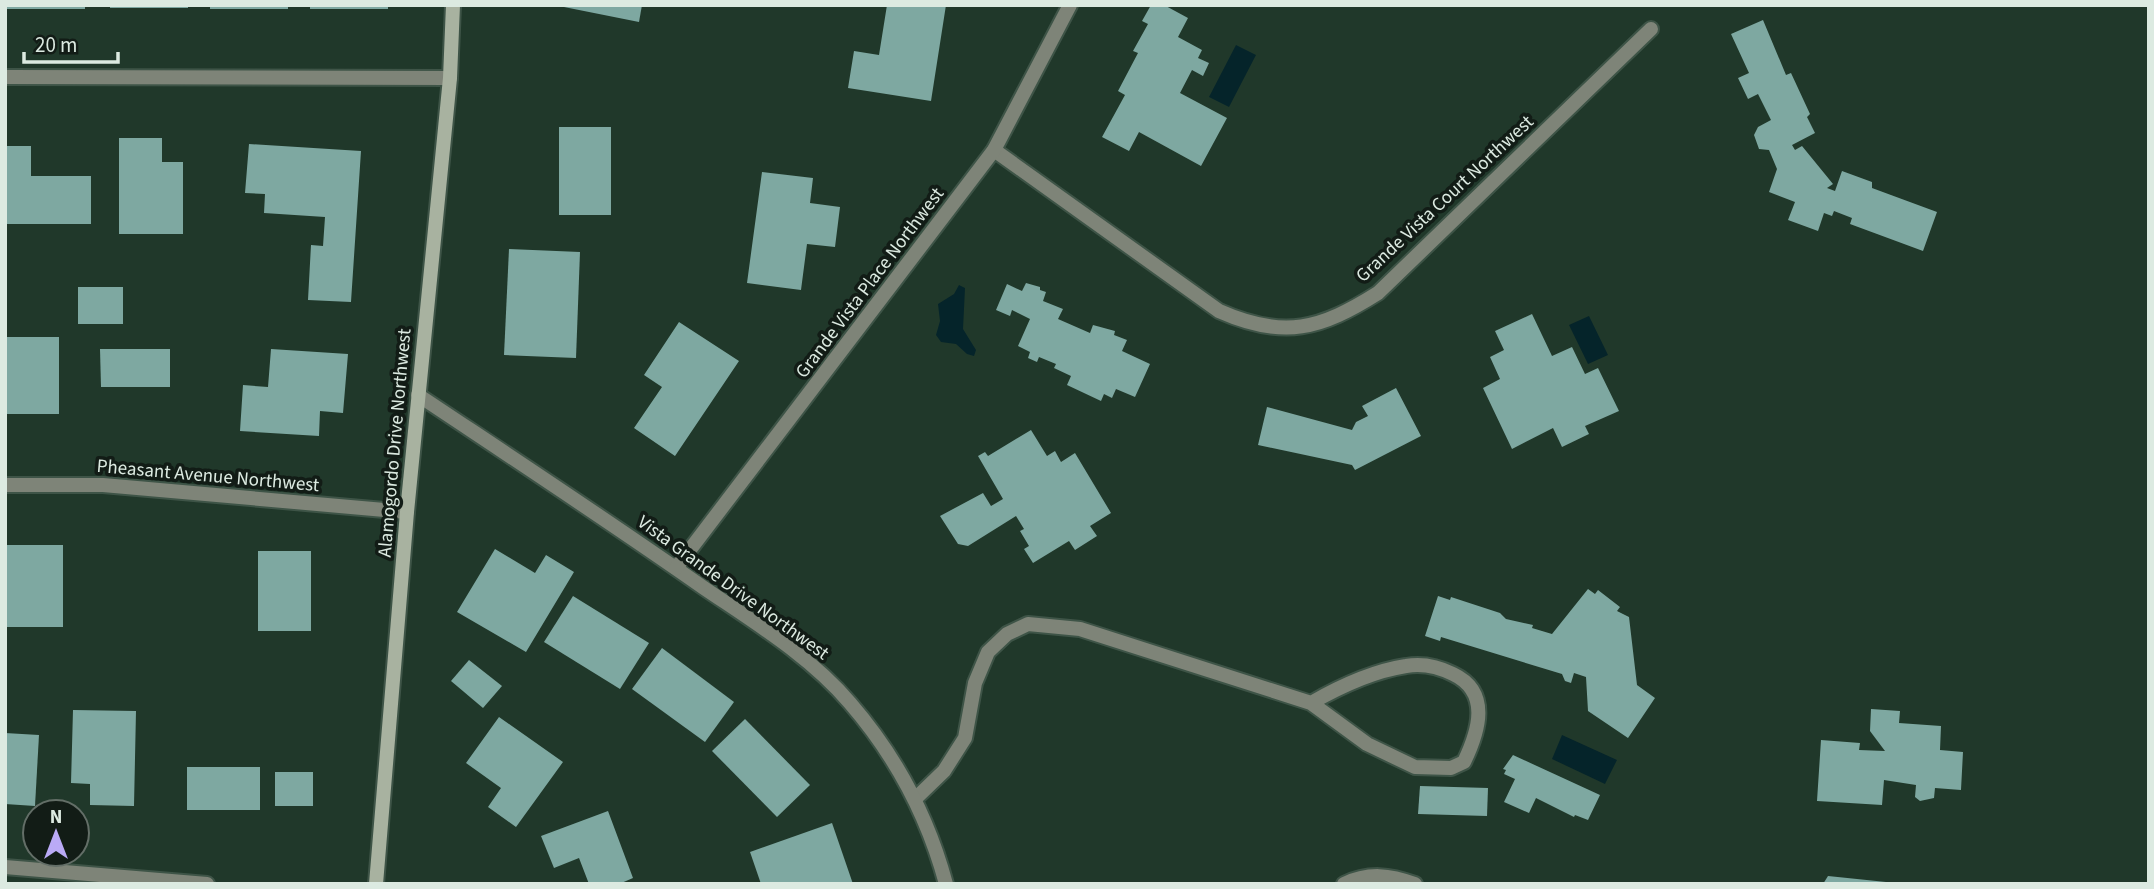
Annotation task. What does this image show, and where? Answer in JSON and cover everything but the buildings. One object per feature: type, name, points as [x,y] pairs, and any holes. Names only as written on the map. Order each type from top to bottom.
[{"type":"street","name":"Alamogordo Drive Northwest","points":[[376,884],[407,512],[450,78],[453,5]]},
{"type":"street","name":"Grande Vista Place Northwest","points":[[676,568],[994,150],[1070,5]]},
{"type":"street","name":"Grande Vista Court Northwest","points":[[994,150],[1219,311],[1263,327],[1298,329],[1342,316],[1378,293],[1651,29]]},
{"type":"street","points":[[5,77],[450,78]]},
{"type":"street","name":"Vista Grande Drive Northwest","points":[[418,395],[775,637],[848,701],[890,756],[915,799],[946,884]]},
{"type":"street","name":"Pheasant Avenue Northwest","points":[[5,485],[103,485],[407,512]]},
{"type":"street","points":[[915,799],[944,771],[965,738],[975,683],[988,652],[1007,634],[1028,624],[1080,629],[1311,703],[1367,744],[1415,767],[1451,768],[1464,762],[1477,728],[1478,707],[1474,689],[1459,677],[1427,664],[1379,672],[1334,690],[1311,703]]},
{"type":"street","points":[[5,867],[207,884]]},
{"type":"street","points":[[1344,884],[1373,875],[1396,877],[1415,884]]},
{"type":"water","points":[[1236,45],[1256,55],[1229,107],[1209,97]]},
{"type":"water","points":[[959,285],[965,288],[963,329],[976,350],[974,356],[967,354],[956,344],[941,342],[936,335],[940,321],[938,304],[954,294]]},
{"type":"water","points":[[1589,316],[1608,355],[1588,364],[1569,325]]},
{"type":"water","points":[[1562,735],[1617,760],[1605,784],[1552,759]]}]
